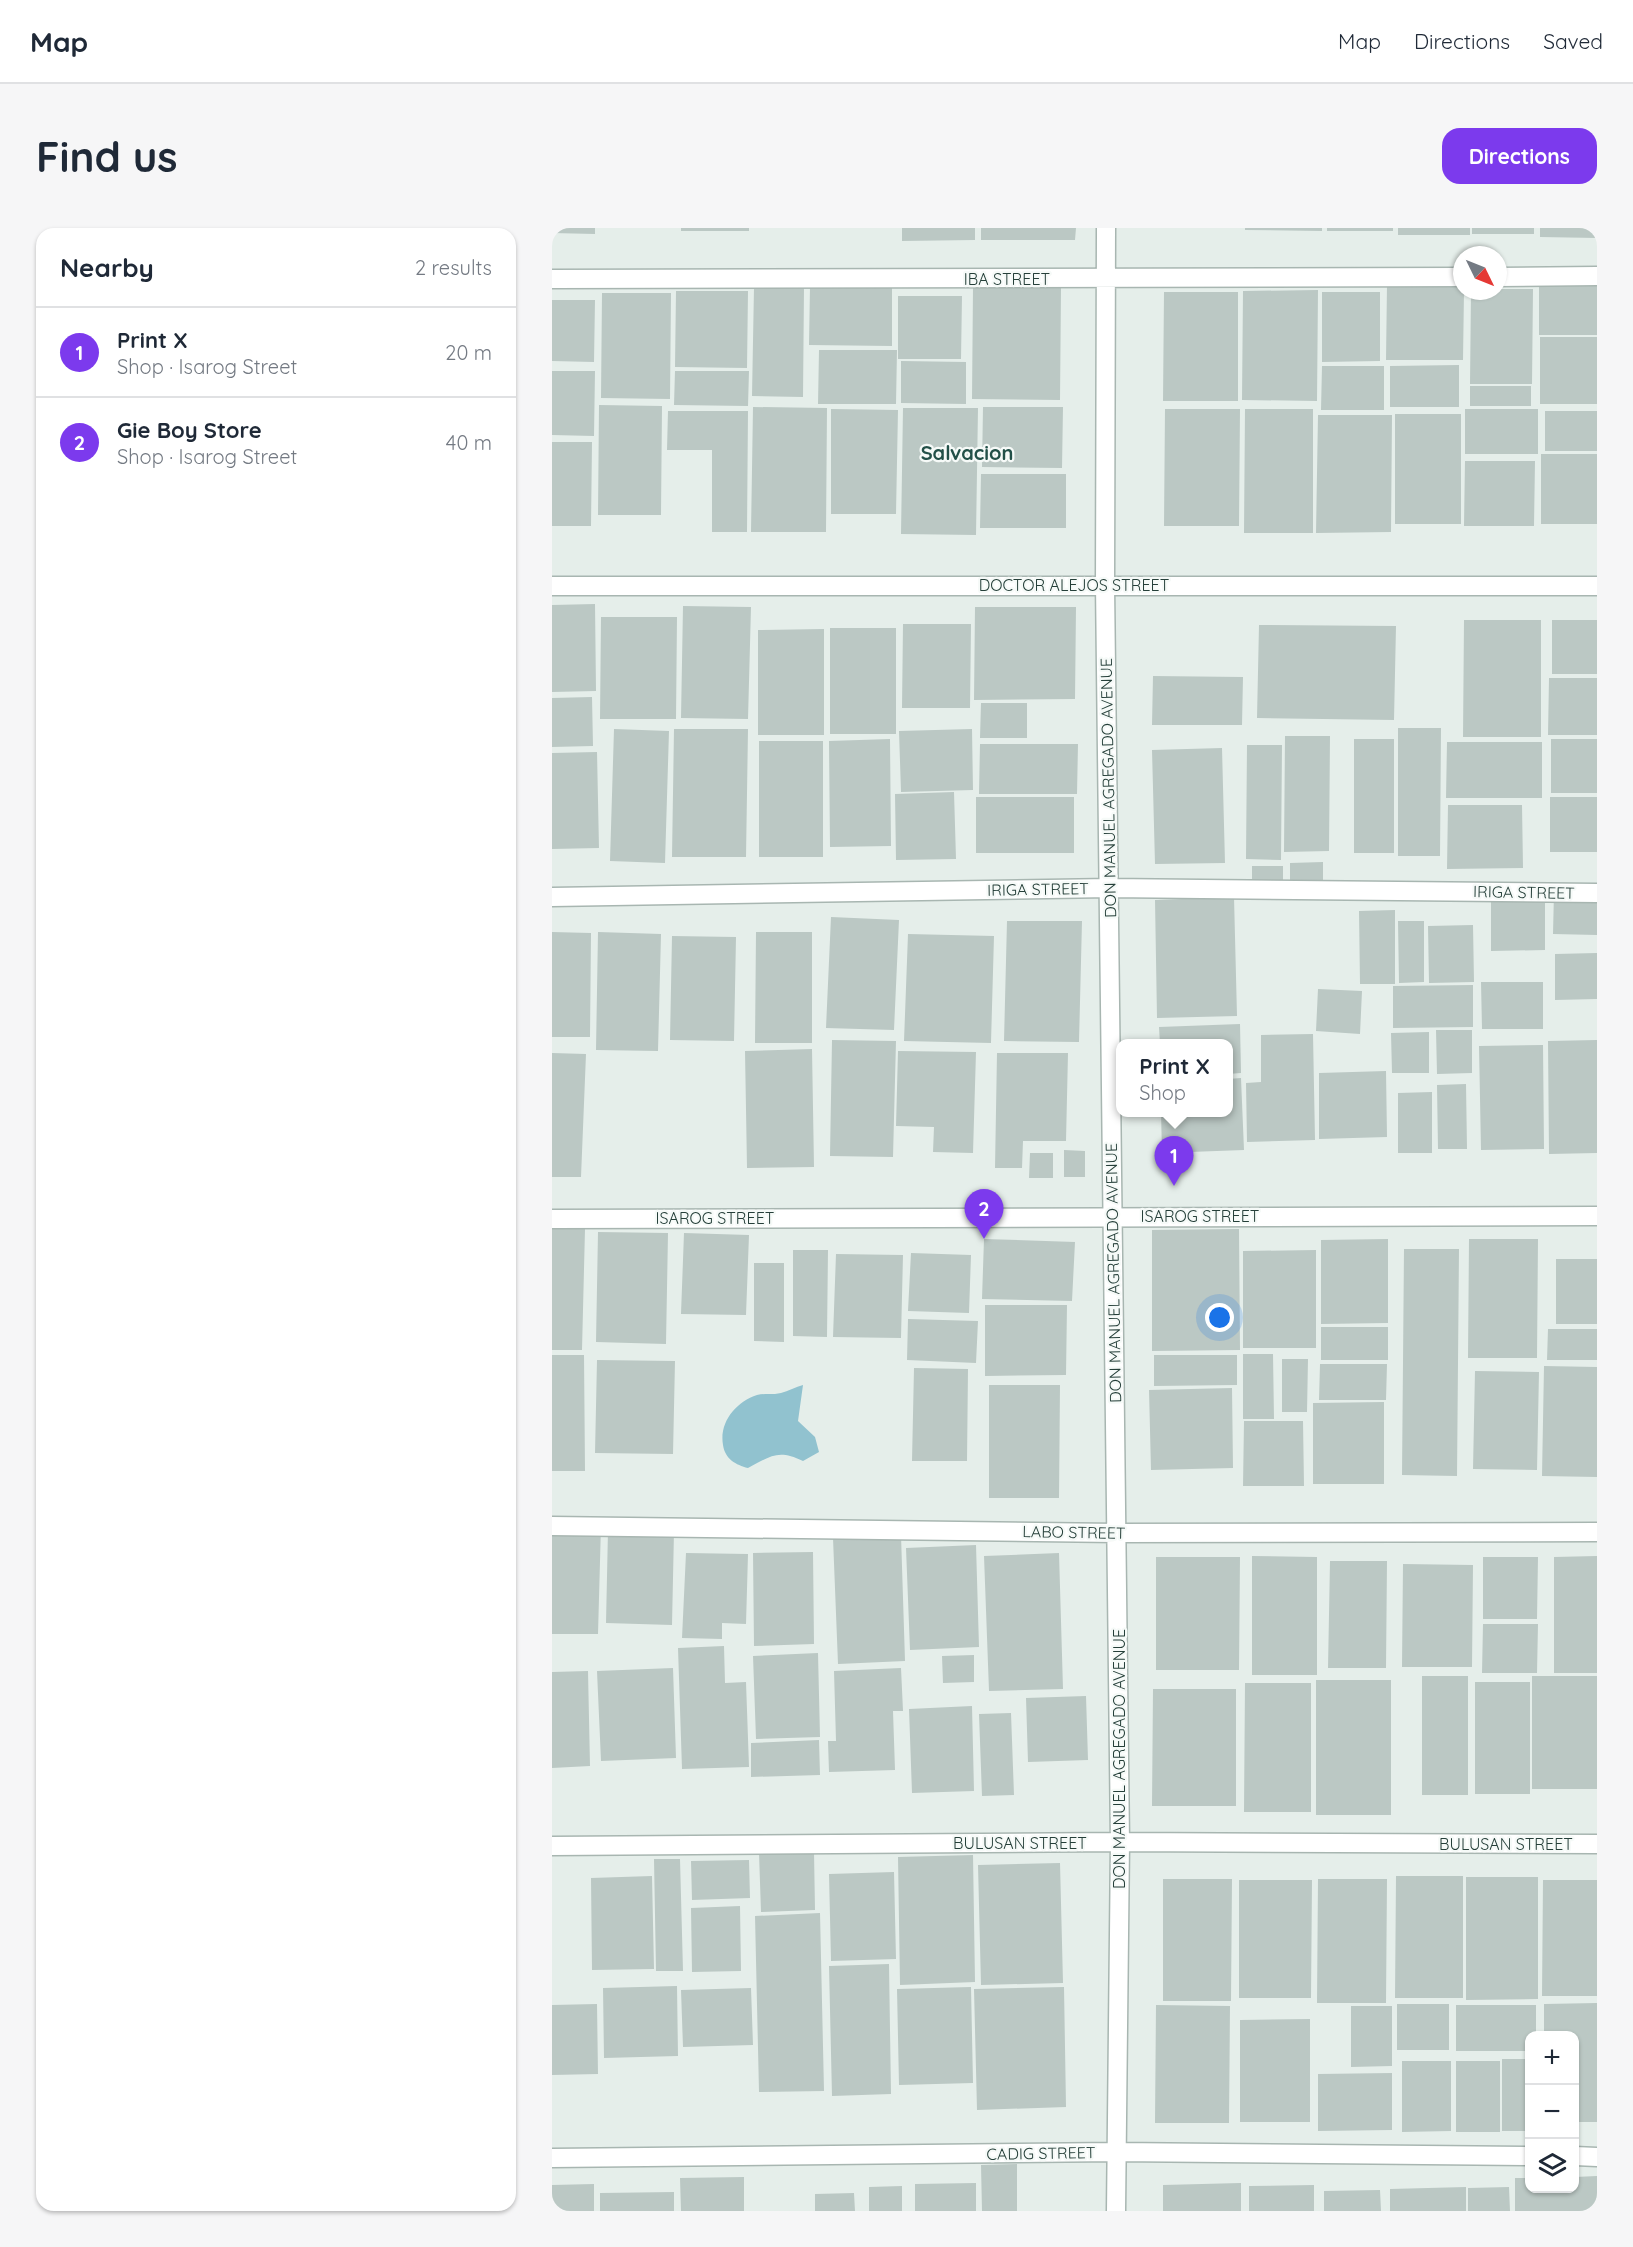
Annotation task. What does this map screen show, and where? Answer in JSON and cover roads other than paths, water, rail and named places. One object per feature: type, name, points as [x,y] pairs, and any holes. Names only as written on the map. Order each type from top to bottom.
[{"type":"street","name":"DON MANUEL AGREGADO AVENUE","points":[[1106,228],[1105,585],[1120,1842],[1116,2211]]},
{"type":"street","points":[[1507,277],[1597,276]]},
{"type":"street","name":"IBA STREET","points":[[552,279],[1453,277]]},
{"type":"street","name":"DOCTOR ALEJOS STREET","points":[[552,586],[1597,586]]},
{"type":"street","name":"IRIGA STREET","points":[[552,897],[1110,888],[1597,893]]},
{"type":"street","name":"ISAROG STREET","points":[[552,1219],[1597,1216]]},
{"type":"street","name":"LABO STREET","points":[[552,1526],[1117,1533],[1597,1532]]},
{"type":"street","name":"BULUSAN STREET","points":[[552,1846],[1120,1842],[1597,1844]]},
{"type":"street","name":"CADIG STREET","points":[[552,2158],[1117,2152],[1525,2156]]},
{"type":"street","points":[[1579,2156],[1597,2157]]},
{"type":"water","points":[[803,1385],[798,1421],[815,1437],[819,1452],[803,1461],[787,1455],[775,1456],[748,1468],[729,1458],[724,1450],[722,1437],[726,1421],[736,1408],[757,1395],[781,1393]]},
{"type":"place","name":"Print X","points":[[1174,1186]]},
{"type":"place","name":"Gie Boy Store","points":[[984,1239]]},
{"type":"district","name":"Salvacion","points":[[967,453]]}]
